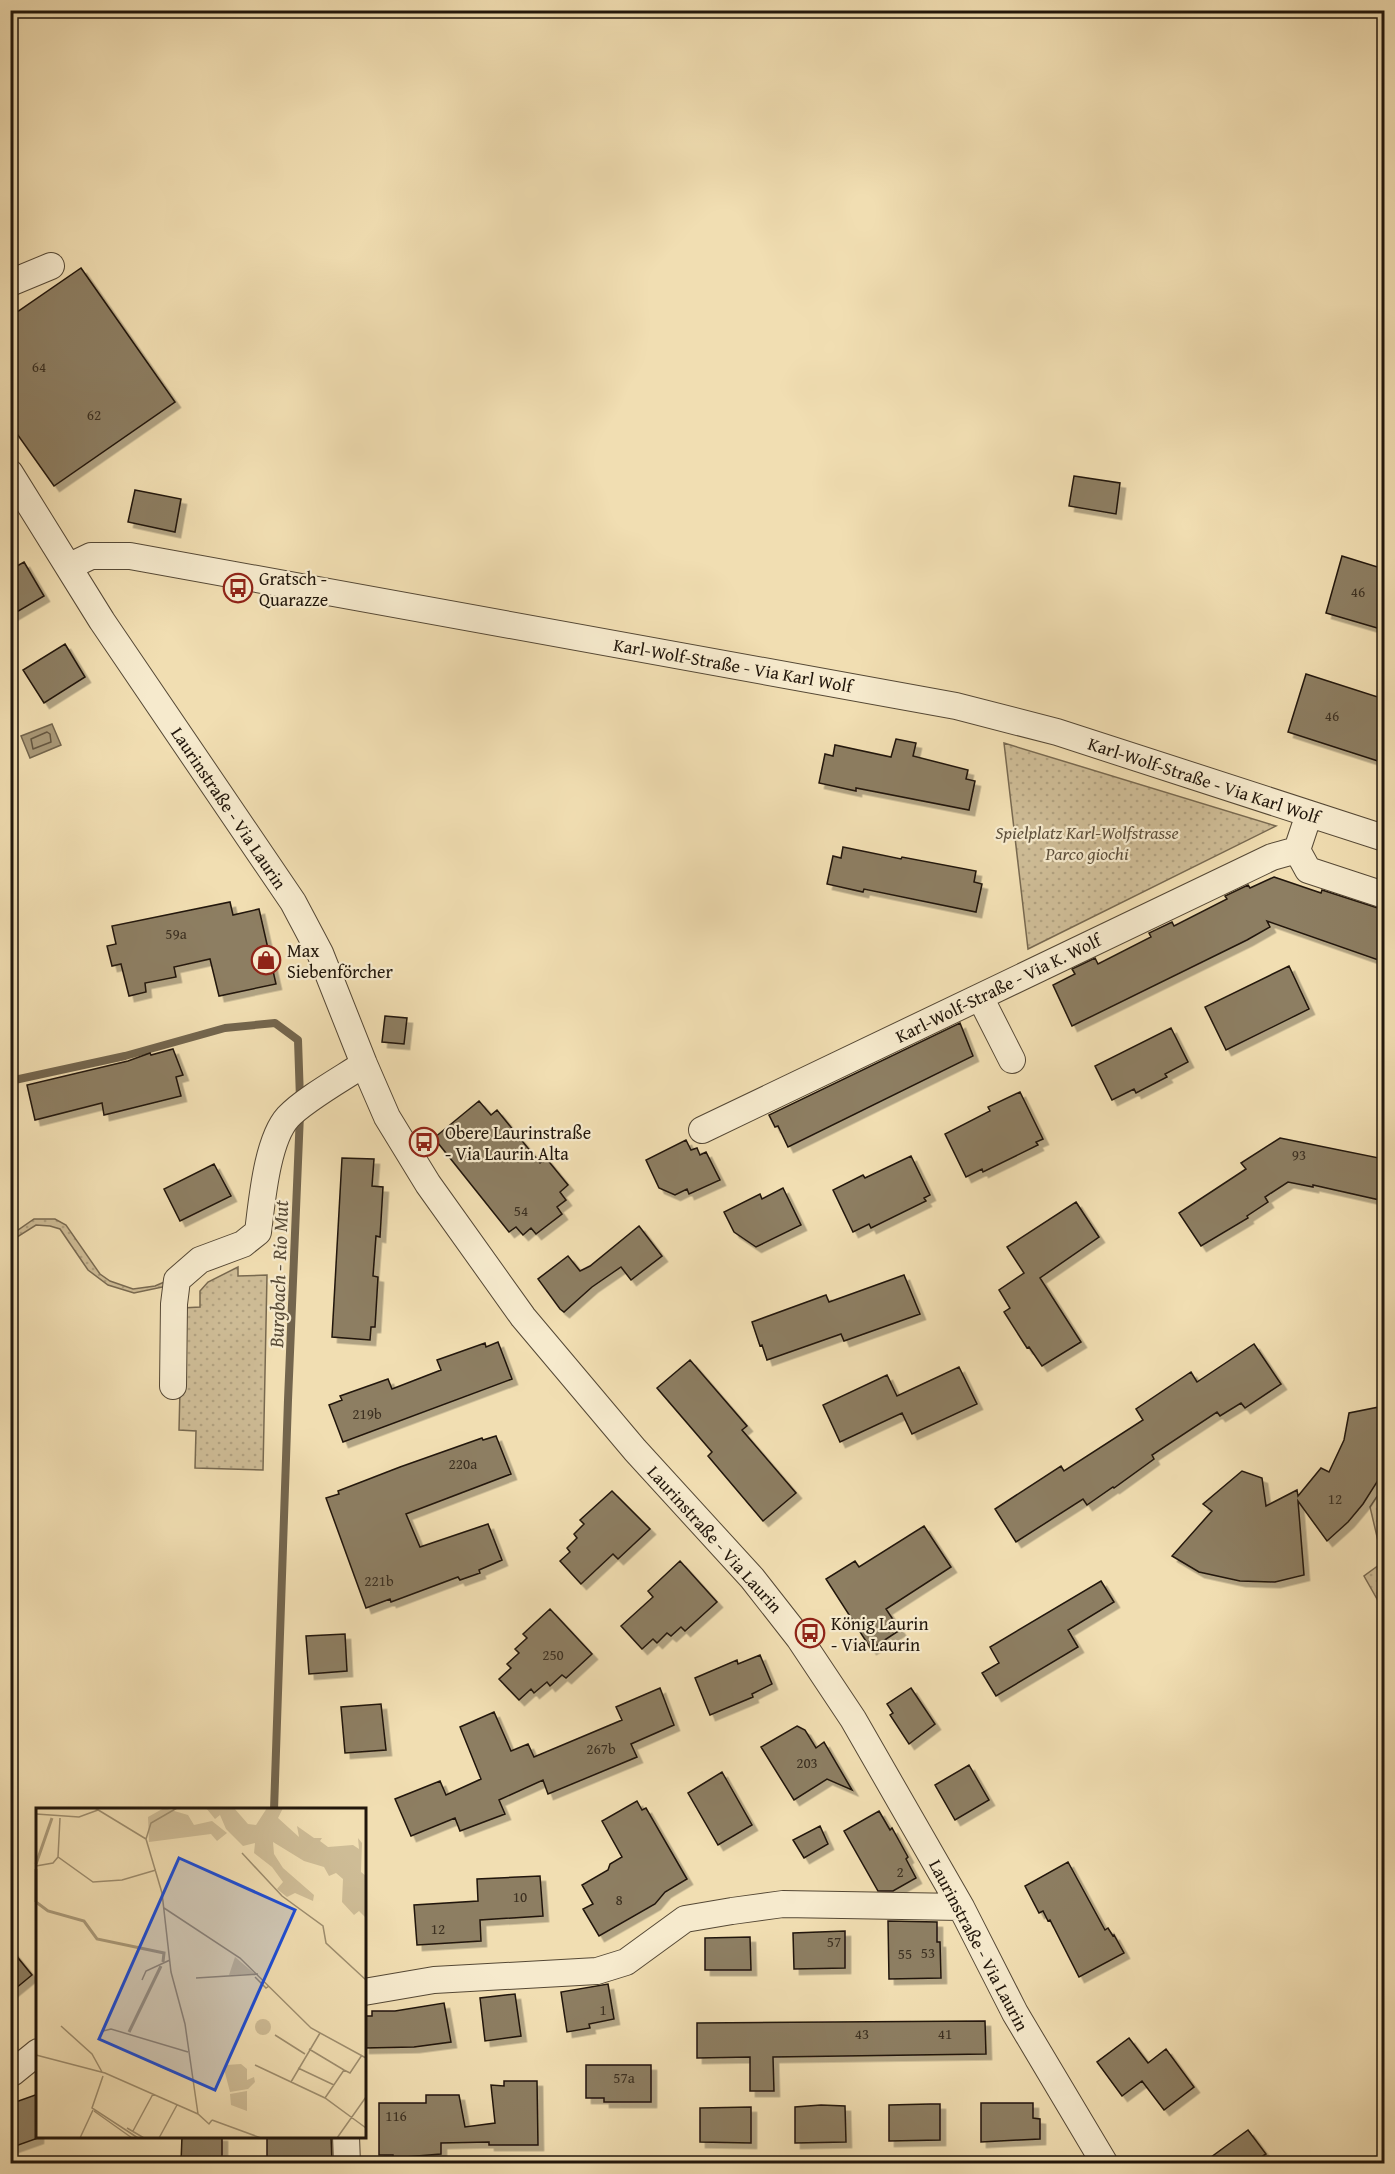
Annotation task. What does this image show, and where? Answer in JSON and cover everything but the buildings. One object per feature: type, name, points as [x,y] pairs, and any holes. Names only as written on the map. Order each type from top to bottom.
[{"type":"street","points":[[10,284],[51,266]]},
{"type":"street","name":"Laurinstraße - Via Laurin","points":[[10,473],[70,566],[102,621],[293,902],[320,953],[387,1117],[428,1184],[523,1317],[635,1450],[752,1578],[799,1638],[854,1719],[961,1907],[1015,2013],[1105,2163]]},
{"type":"street","name":"Karl-Wolf-Straße - Via Karl Wolf","points":[[70,566],[91,556],[130,556],[956,706],[1057,732],[1384,838]]},
{"type":"street","points":[[1309,814],[1297,850],[1308,870],[1384,895]]},
{"type":"street","name":"Karl-Wolf-Straße - Via K. Wolf","points":[[702,1130],[1272,857],[1297,850]]},
{"type":"street","points":[[980,997],[1012,1060]]},
{"type":"street","points":[[173,1386],[174,1304],[177,1280],[200,1260],[243,1244],[258,1232],[266,1176],[278,1132],[288,1116],[364,1064]]},
{"type":"street","points":[[366,1992],[434,1980],[597,1971],[626,1962],[686,1919],[732,1911],[783,1904],[961,1907]]},
{"type":"street","points":[[12,2073],[36,2054]]},
{"type":"street","points":[[346,2138],[347,2163]]},
{"type":"green space","name":"Spielplatz Karl-Wolfstrasse Parco giochi","points":[[1004,743],[1276,826],[1028,949]]},
{"type":"green space","points":[[34,1219],[55,1219],[66,1225],[100,1274],[110,1281],[133,1289],[155,1286],[169,1280],[172,1285],[134,1293],[108,1285],[88,1270],[60,1229],[50,1226],[36,1225],[11,1241],[11,1235]]},
{"type":"green space","points":[[238,1267],[238,1276],[267,1275],[263,1470],[195,1468],[196,1431],[179,1430],[182,1308],[200,1307],[200,1291],[208,1282]]},
{"type":"green space","points":[[1384,1486],[1384,1606],[1381,1606],[1364,1576],[1383,1562],[1370,1507]]},
{"type":"water","points":[[52,724],[61,745],[30,758],[21,736]]},
{"type":"waterway","name":"Burgbach - Rio Mut","points":[[10,1081],[125,1056],[225,1028],[275,1023],[298,1040],[300,1099]]},
{"type":"waterway","name":"Burgbach - Rio Mut","points":[[274,1808],[300,1114]]},
{"type":"place","name":"Gratsch - Quarazze","points":[[238,588]]},
{"type":"place","name":"Max Siebenförcher","points":[[266,960]]},
{"type":"place","name":"Obere Laurinstraße - Via Laurin Alta","points":[[424,1142]]},
{"type":"place","name":"König Laurin - Via Laurin","points":[[810,1633]]}]
